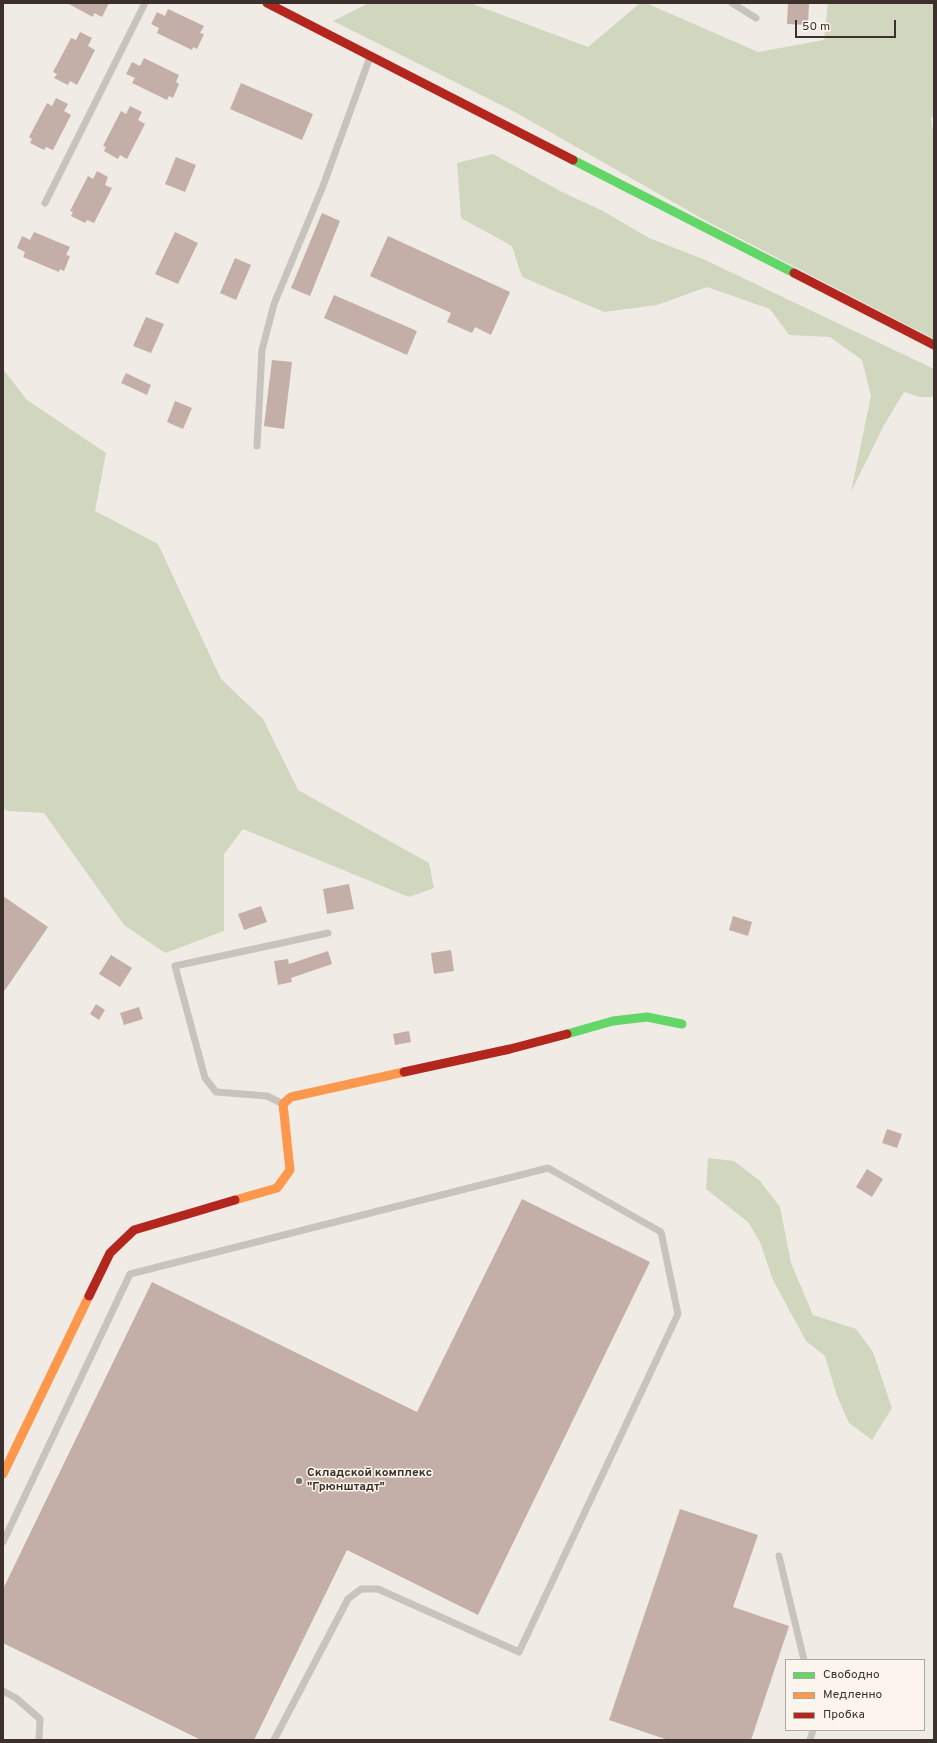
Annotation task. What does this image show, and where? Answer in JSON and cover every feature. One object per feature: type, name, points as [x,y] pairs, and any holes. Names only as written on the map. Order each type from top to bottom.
[{"type":"street","points":[[267,3],[934,345]]},
{"type":"street","points":[[3,1474],[110,1253],[134,1230],[277,1188],[290,1170],[283,1104],[291,1097],[510,1049],[612,1021],[647,1017],[682,1024]]},
{"type":"lane","points":[[45,203],[145,3]]},
{"type":"lane","points":[[732,3],[756,18]]},
{"type":"lane","points":[[257,446],[262,350],[274,304],[323,186],[370,57]]},
{"type":"lane","points":[[283,1104],[267,1096],[216,1092],[205,1078],[176,966],[328,933]]},
{"type":"lane","points":[[3,1542],[130,1274],[548,1168],[661,1232],[678,1314],[519,1652],[378,1590],[361,1589],[348,1599],[274,1740]]},
{"type":"lane","points":[[778,1556],[804,1659]]},
{"type":"lane","points":[[3,1691],[16,1698],[40,1719],[39,1740]]},
{"type":"green space","points":[[369,3],[470,3],[588,47],[640,3],[646,3],[758,52],[824,40],[828,3],[934,3],[934,116],[931,118],[934,139],[934,339],[710,223],[513,111],[333,21]]},
{"type":"green space","points":[[493,154],[562,192],[603,211],[649,238],[703,259],[934,369],[934,397],[920,397],[904,392],[884,425],[851,492],[871,396],[862,360],[830,337],[789,335],[770,309],[707,287],[657,305],[604,312],[522,277],[512,246],[461,218],[457,163]]},
{"type":"green space","points":[[3,369],[27,400],[106,453],[95,511],[158,544],[221,679],[263,719],[298,790],[429,863],[434,888],[409,897],[243,829],[224,854],[224,931],[165,953],[124,925],[44,813],[7,811],[3,808]]},
{"type":"green space","points":[[708,1158],[734,1161],[760,1181],[780,1207],[791,1263],[813,1315],[856,1329],[873,1352],[892,1408],[872,1440],[849,1423],[837,1396],[825,1356],[806,1341],[773,1280],[760,1242],[748,1222],[706,1189]]},
{"type":"building","points":[[67,3],[109,3],[102,17],[94,13],[93,17]]},
{"type":"building","points":[[788,3],[809,3],[808,25],[787,24]]},
{"type":"building","points":[[168,9],[204,26],[200,33],[204,34],[197,49],[193,47],[192,50],[157,33],[159,28],[151,24],[157,12],[165,16]]},
{"type":"building","points":[[80,32],[92,38],[88,46],[95,50],[77,85],[70,81],[68,85],[54,78],[57,74],[53,72],[71,38],[76,40]]},
{"type":"building","points":[[144,58],[179,75],[176,82],[179,84],[173,98],[169,96],[167,100],[132,83],[135,78],[126,74],[132,62],[140,66]]},
{"type":"building","points":[[241,83],[313,114],[302,140],[230,109]]},
{"type":"building","points":[[56,98],[68,104],[64,111],[71,115],[53,150],[46,147],[44,150],[30,143],[32,139],[29,137],[47,103],[52,106]]},
{"type":"building","points":[[130,106],[142,112],[138,120],[145,124],[127,159],[120,155],[118,159],[104,151],[106,147],[103,146],[121,111],[126,114]]},
{"type":"building","points":[[176,157],[196,165],[185,192],[165,184]]},
{"type":"building","points":[[97,171],[108,177],[105,185],[112,188],[94,223],[87,220],[85,223],[71,216],[73,212],[70,211],[88,176],[93,179]]},
{"type":"building","points":[[322,213],[340,221],[310,296],[291,288]]},
{"type":"building","points":[[34,232],[70,247],[66,255],[70,256],[64,271],[60,269],[59,272],[23,257],[25,252],[17,248],[22,236],[30,240]]},
{"type":"building","points":[[175,232],[198,243],[178,284],[155,274]]},
{"type":"building","points":[[388,236],[510,292],[491,335],[475,327],[472,333],[447,322],[451,313],[370,276]]},
{"type":"building","points":[[235,258],[251,265],[236,300],[220,293]]},
{"type":"building","points":[[334,295],[417,331],[407,355],[324,318]]},
{"type":"building","points":[[146,317],[164,324],[151,353],[133,346]]},
{"type":"building","points":[[272,360],[292,362],[284,429],[264,426]]},
{"type":"building","points":[[126,373],[151,385],[147,395],[121,383]]},
{"type":"building","points":[[175,401],[192,408],[183,429],[167,422]]},
{"type":"building","points":[[349,884],[354,909],[327,914],[323,889]]},
{"type":"building","points":[[3,896],[48,927],[3,993]]},
{"type":"building","points":[[261,906],[267,922],[244,930],[238,914]]},
{"type":"building","points":[[733,916],[752,922],[748,936],[729,930]]},
{"type":"building","points":[[451,950],[454,971],[434,974],[431,953]]},
{"type":"building","points":[[328,951],[332,964],[291,978],[292,982],[278,985],[274,961],[288,959],[289,964]]},
{"type":"building","points":[[111,955],[132,968],[120,987],[99,974]]},
{"type":"building","points":[[96,1004],[105,1010],[99,1020],[90,1014]]},
{"type":"building","points":[[139,1007],[143,1019],[124,1025],[120,1013]]},
{"type":"building","points":[[409,1031],[411,1042],[395,1045],[393,1034]]},
{"type":"building","points":[[887,1129],[902,1134],[897,1148],[882,1143]]},
{"type":"building","points":[[867,1169],[883,1179],[872,1197],[856,1187]]},
{"type":"building","name":"Складской комплекс \"Грюнштадт\"","points":[[522,1199],[650,1262],[478,1615],[347,1550],[254,1740],[201,1740],[3,1643],[3,1589],[152,1282],[417,1412]]},
{"type":"building","points":[[680,1509],[758,1535],[733,1607],[789,1626],[751,1740],[668,1740],[609,1720]]},
{"type":"traffic: fast","points":[[573,160],[794,273]]},
{"type":"traffic: fast","points":[[567,1034],[613,1021],[647,1017],[682,1024]]},
{"type":"traffic: slow","points":[[235,1200],[277,1188],[290,1170],[283,1104],[291,1097],[404,1072]]},
{"type":"traffic: slow","points":[[3,1474],[89,1296]]},
{"type":"traffic: jam","points":[[267,3],[573,160]]},
{"type":"traffic: jam","points":[[794,273],[934,345]]},
{"type":"traffic: jam","points":[[404,1072],[510,1049],[567,1034]]},
{"type":"traffic: jam","points":[[89,1296],[110,1253],[134,1230],[235,1200]]},
{"type":"place","name":"Складской комплекс \"Грюнштадт\"","points":[[299,1481]]}]
